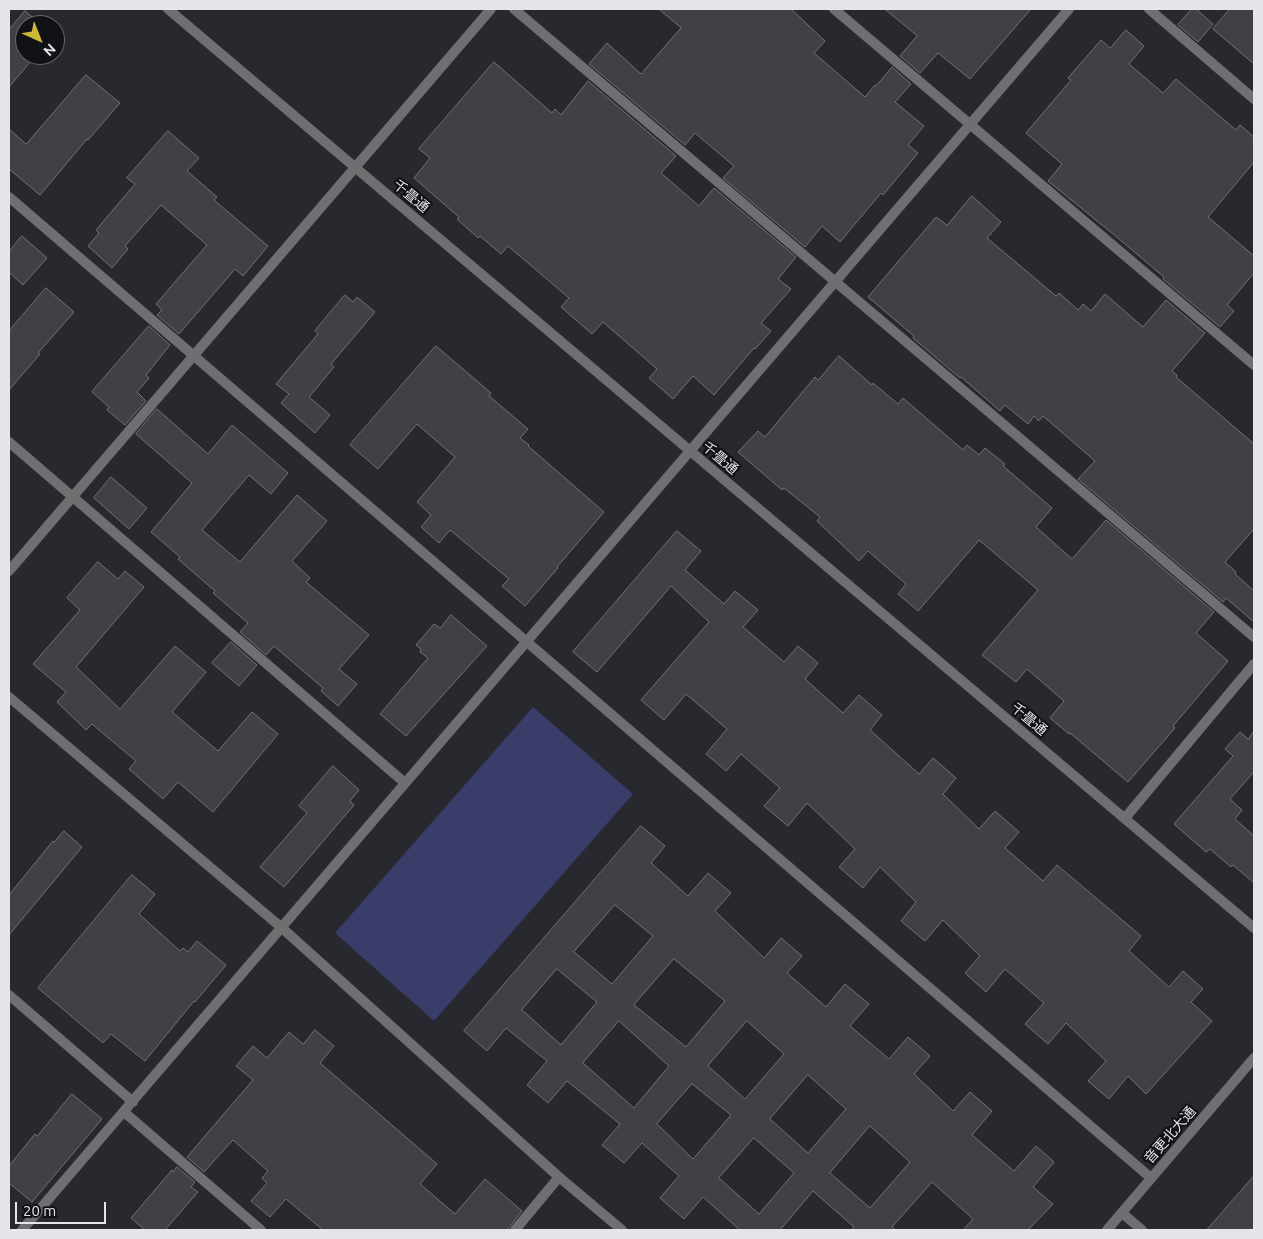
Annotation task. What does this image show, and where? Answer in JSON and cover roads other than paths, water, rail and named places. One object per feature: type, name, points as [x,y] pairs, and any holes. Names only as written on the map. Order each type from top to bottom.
[{"type":"street","name":"千畳通","points":[[168,9],[1254,928]]},
{"type":"street","points":[[9,571],[491,9]]},
{"type":"street","points":[[514,9],[1254,637]]},
{"type":"street","points":[[834,9],[1254,365]]},
{"type":"street","points":[[22,1230],[1069,9]]},
{"type":"street","points":[[1149,9],[1254,98]]},
{"type":"street","points":[[9,198],[1151,1178]]},
{"type":"street","points":[[9,442],[405,783]]},
{"type":"street","points":[[1125,818],[1254,664]]},
{"type":"street","points":[[9,697],[282,928],[559,1177],[622,1230]]},
{"type":"street","points":[[9,995],[133,1102]]},
{"type":"street","name":"音更北大通","points":[[1107,1230],[1254,1058]]},
{"type":"street","points":[[124,1112],[261,1230]]},
{"type":"street","points":[[515,1230],[559,1177]]},
{"type":"street","points":[[1122,1213],[1142,1230]]}]
